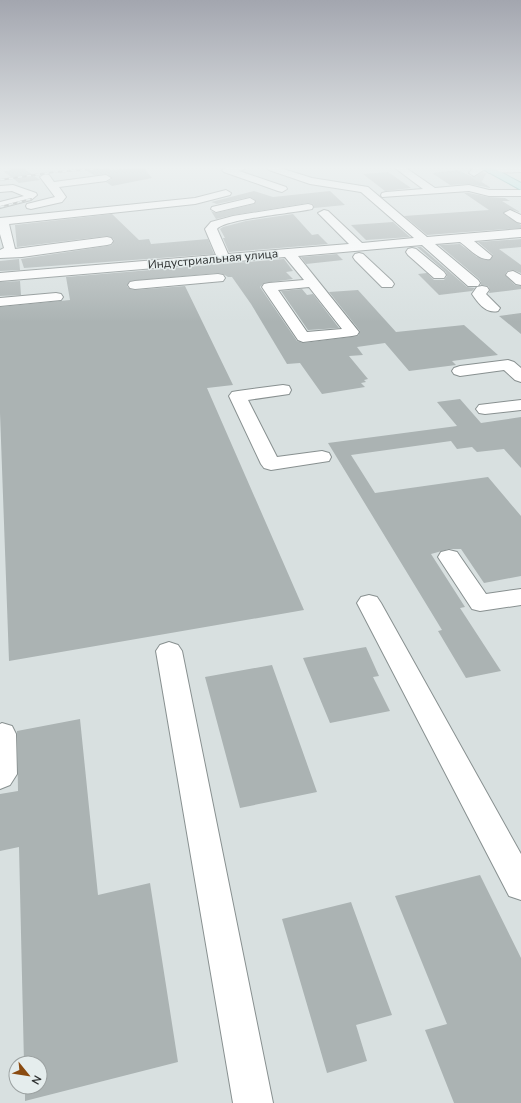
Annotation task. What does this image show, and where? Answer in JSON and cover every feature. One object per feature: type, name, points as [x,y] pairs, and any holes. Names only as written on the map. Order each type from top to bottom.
[{"type":"street","points":[[3,254],[10,248],[2,221],[13,219]]},
{"type":"street","points":[[217,219],[221,222],[258,227]]},
{"type":"street","points":[[224,258],[211,229],[221,222],[236,219]]},
{"type":"street","points":[[330,219],[387,284]]},
{"type":"street","points":[[399,219],[478,286],[479,294],[482,299],[494,308]]},
{"type":"street","name":"Индустриальная улица","points":[[0,277],[224,258],[356,250],[402,243],[521,233]]},
{"type":"street","points":[[463,238],[486,256]]},
{"type":"street","points":[[3,254],[22,253],[107,240]]},
{"type":"street","points":[[402,243],[439,275]]},
{"type":"street","points":[[356,250],[412,252]]},
{"type":"street","points":[[290,253],[319,289],[352,332],[302,337],[269,287],[314,283]]},
{"type":"street","points":[[136,286],[218,278]]},
{"type":"street","points":[[0,302],[56,297]]},
{"type":"street","points":[[460,371],[508,365],[521,377]]},
{"type":"street","points":[[283,390],[238,396],[271,464],[322,457]]},
{"type":"street","points":[[485,409],[521,405]]},
{"type":"street","points":[[449,557],[480,603],[521,598]]},
{"type":"street","points":[[369,603],[521,885]]},
{"type":"street","points":[[169,651],[252,1103]]},
{"type":"street","points":[[0,777],[2,774],[2,734]]},
{"type":"building","points":[[64,219],[118,219],[139,240],[149,239],[151,244],[208,239],[214,254],[24,268],[21,259],[112,245],[114,240],[107,236],[17,247],[15,225]]},
{"type":"building","points":[[256,219],[298,219],[312,235],[318,234],[328,244],[229,252],[223,238],[225,238],[220,229]]},
{"type":"building","points":[[408,219],[513,219],[521,225],[521,228],[427,235]]},
{"type":"building","points":[[393,222],[410,237],[366,240],[351,225]]},
{"type":"building","points":[[521,239],[521,247],[499,249],[521,265],[521,273],[513,270],[507,271],[505,275],[515,285],[521,286],[521,289],[489,293],[490,290],[488,286],[481,285],[479,279],[439,245],[460,244],[477,257],[490,260],[493,255],[478,242]]},
{"type":"building","points":[[417,247],[421,247],[467,287],[475,288],[472,291],[439,295],[418,274],[427,273],[434,280],[444,280],[447,276],[446,272]]},
{"type":"building","points":[[337,254],[343,260],[306,264],[301,257]]},
{"type":"building","points":[[19,259],[20,270],[0,271],[0,261]]},
{"type":"building","points":[[284,259],[293,271],[286,272],[293,279],[264,283],[260,287],[297,341],[303,343],[358,336],[360,331],[329,292],[358,290],[396,332],[464,325],[498,355],[452,361],[456,365],[409,371],[385,343],[357,347],[363,355],[349,356],[368,379],[364,380],[366,382],[361,383],[365,387],[322,394],[300,363],[287,364],[251,304],[232,277],[218,273],[130,281],[127,286],[130,289],[135,290],[185,286],[233,385],[207,388],[304,610],[9,661],[0,413],[0,307],[70,300],[66,277]]},
{"type":"building","points":[[20,281],[21,295],[0,296],[0,282]]},
{"type":"building","points":[[302,289],[307,295],[313,294],[339,328],[308,330],[281,291]]},
{"type":"building","points":[[521,313],[521,334],[499,316]]},
{"type":"building","points":[[460,399],[481,423],[521,417],[521,468],[504,449],[477,452],[472,447],[457,449],[451,441],[351,455],[375,493],[488,477],[521,516],[521,576],[484,583],[461,549],[449,549],[431,554],[465,607],[460,608],[501,671],[466,678],[438,631],[442,630],[328,443],[457,426],[437,402]]},
{"type":"building","points":[[366,647],[379,676],[373,677],[390,711],[330,723],[303,658]]},
{"type":"building","points":[[272,665],[317,792],[240,808],[205,677]]},
{"type":"building","points":[[80,719],[98,895],[150,883],[178,1062],[25,1101],[25,1095],[48,1095],[48,1055],[24,1055],[19,847],[0,851],[0,794],[18,791],[17,731]]},
{"type":"building","points":[[480,875],[521,958],[521,1103],[454,1103],[425,1030],[447,1024],[395,896]]},
{"type":"building","points":[[351,902],[392,1015],[356,1025],[367,1061],[327,1073],[282,919]]}]
